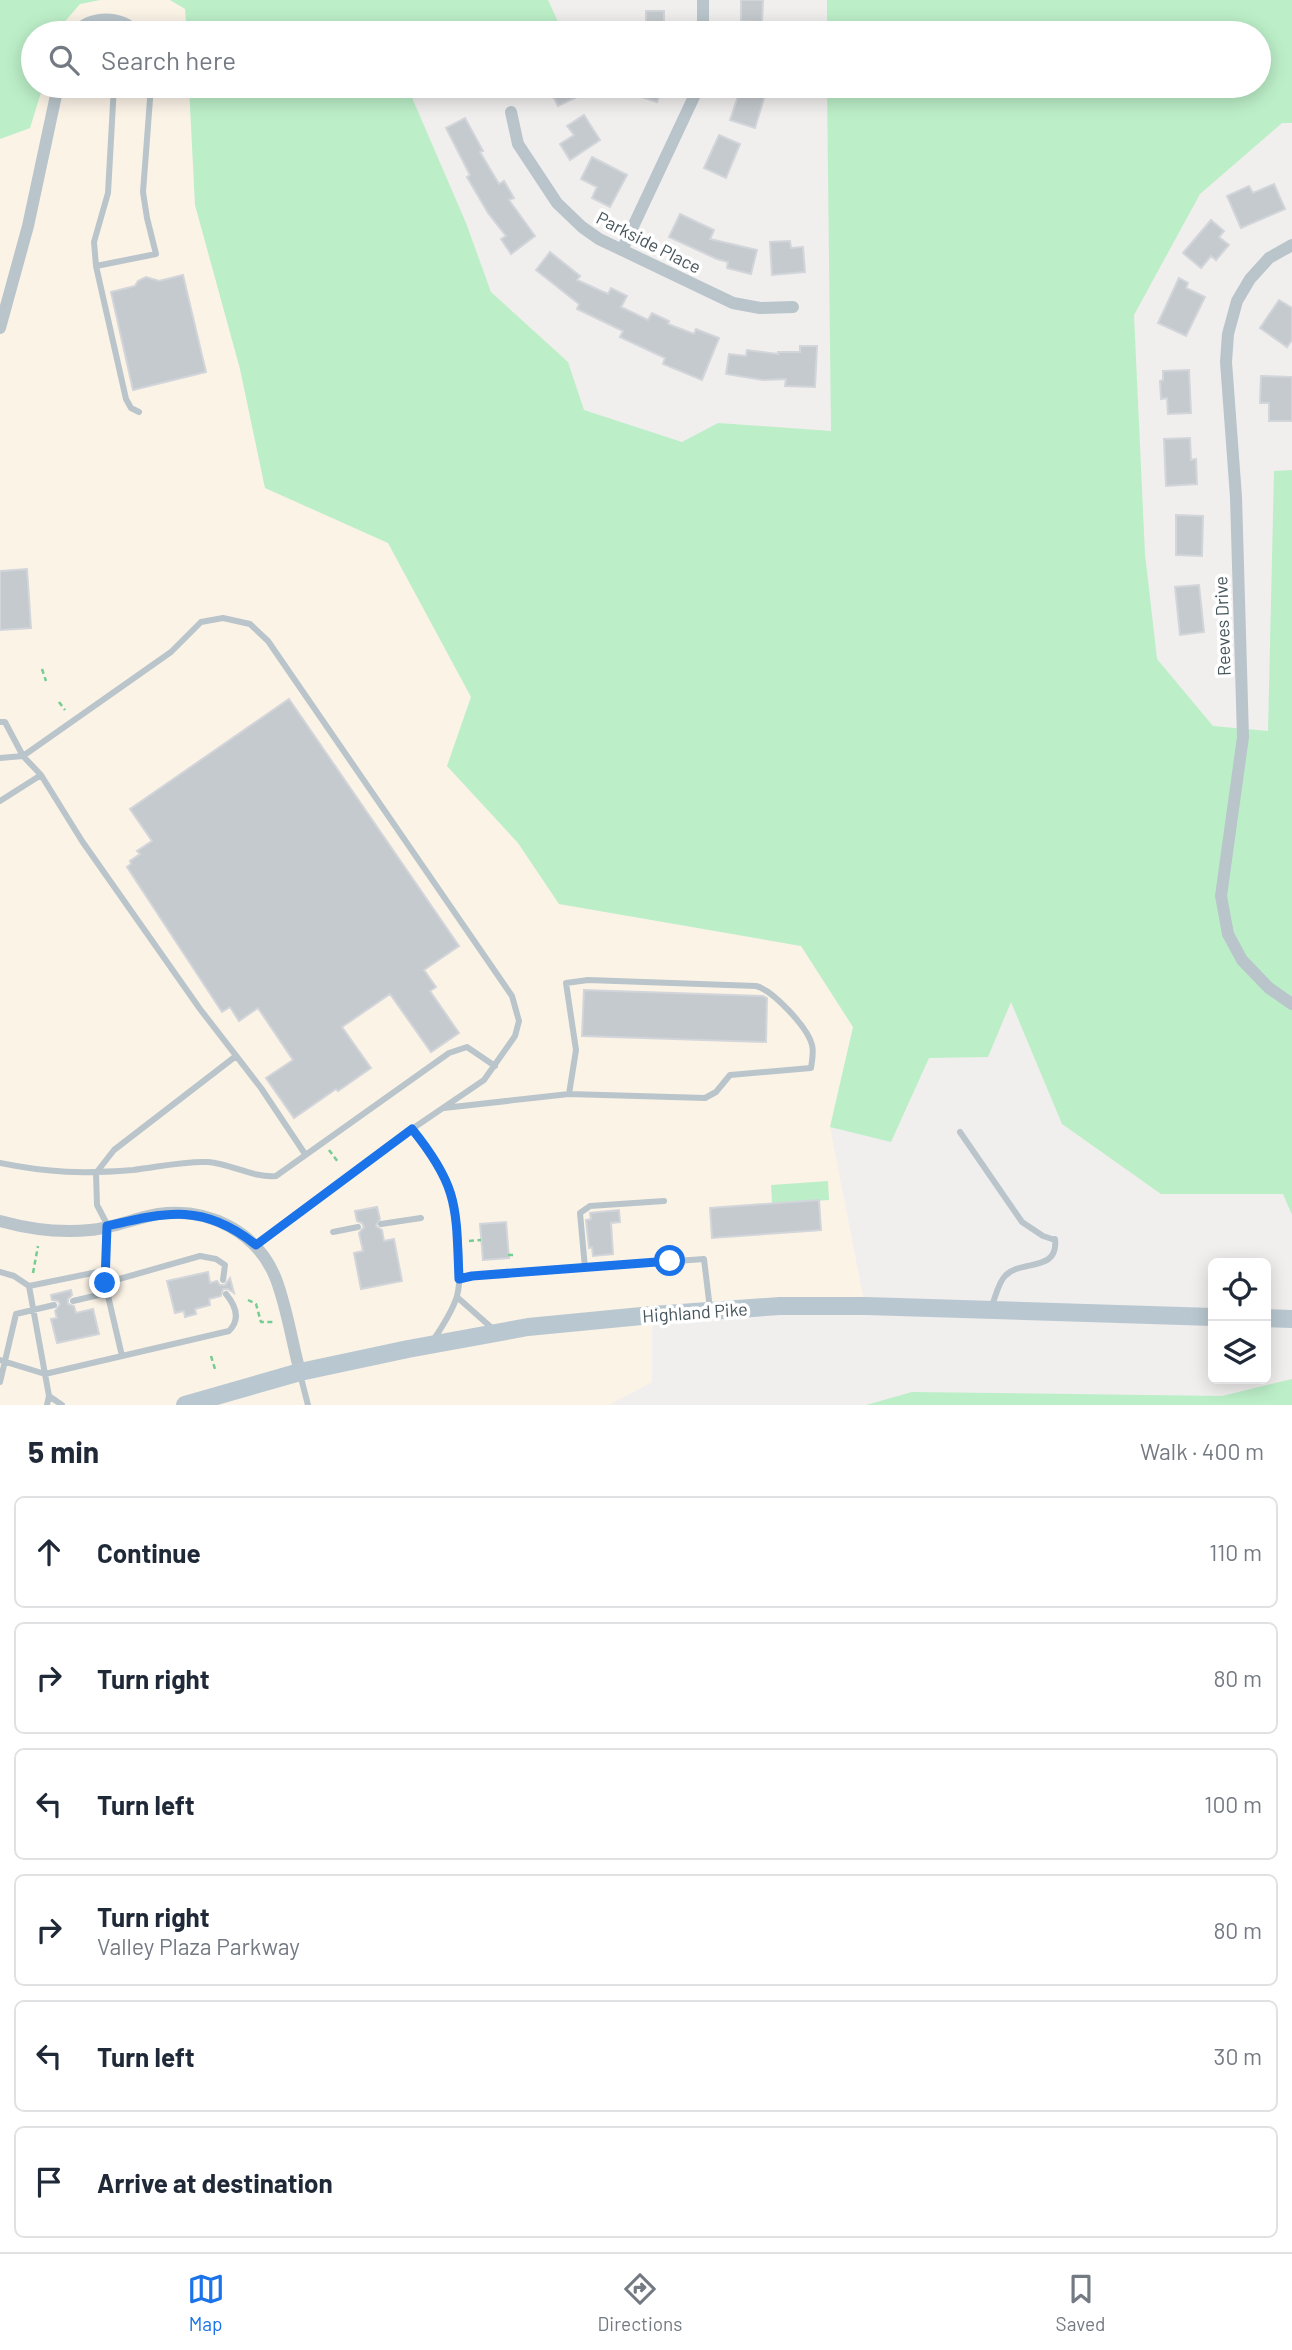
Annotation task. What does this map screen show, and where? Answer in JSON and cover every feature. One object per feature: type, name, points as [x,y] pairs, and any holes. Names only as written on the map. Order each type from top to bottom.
[{"type":"main road","name":"Highland Pike","points":[[185,1405],[300,1372],[497,1332],[710,1311],[866,1306],[1208,1317]]},
{"type":"main road","points":[[1271,1318],[1292,1319]]},
{"type":"street","points":[[703,0],[703,21]]},
{"type":"street","points":[[94,21],[119,21]]},
{"type":"street","points":[[0,328],[28,226],[55,98]]},
{"type":"street","points":[[622,250],[693,98]]},
{"type":"street","name":"Parkside Place","points":[[511,112],[518,144],[557,203],[582,228],[733,303],[760,308],[793,307]]},
{"type":"street","name":"Reeves Drive","points":[[1292,245],[1269,258],[1250,279],[1237,301],[1228,334],[1226,362],[1236,497],[1243,737],[1221,895],[1228,934],[1242,960],[1269,988],[1292,1004]]},
{"type":"street","points":[[0,1221],[29,1229],[91,1230],[160,1214],[192,1214],[237,1229],[256,1245],[276,1278],[300,1372]]},
{"type":"lane","points":[[113,98],[108,194],[94,242],[96,266],[126,399],[131,408],[139,412]]},
{"type":"lane","points":[[96,266],[156,254],[143,192],[150,98]]},
{"type":"lane","points":[[0,758],[23,756],[171,652],[201,622],[223,618],[250,624],[268,641],[512,996],[519,1021],[516,1036],[484,1080],[412,1129],[256,1245]]},
{"type":"lane","points":[[0,722],[5,722],[23,756],[41,775],[82,841],[200,1009],[261,1088],[305,1154]]},
{"type":"lane","points":[[0,802],[41,775]]},
{"type":"lane","points":[[442,1108],[569,1094],[705,1098],[716,1092],[730,1075],[811,1068],[812,1045],[801,1026],[764,988],[588,980],[566,983],[576,1050],[569,1094]]},
{"type":"lane","points":[[0,1163],[71,1174],[138,1169],[173,1163],[209,1163],[232,1165],[263,1177],[275,1176],[449,1054],[467,1047],[495,1066]]},
{"type":"lane","points":[[122,1356],[105,1283],[107,1226],[97,1205],[96,1173],[101,1163],[114,1150],[236,1056]]},
{"type":"lane","points":[[412,1129],[431,1152],[450,1187],[456,1209],[459,1279],[457,1297],[430,1346]]},
{"type":"lane","points":[[960,1132],[1022,1222],[1043,1236],[1055,1238],[1056,1247],[1051,1257],[1042,1263],[1015,1269],[1004,1276],[991,1309]]},
{"type":"lane","points":[[585,1268],[580,1213],[590,1206],[664,1201]]},
{"type":"lane","points":[[381,1224],[421,1218]]},
{"type":"lane","points":[[332,1232],[358,1227]]},
{"type":"lane","points":[[105,1283],[200,1256],[216,1259],[225,1265],[223,1280]]},
{"type":"lane","points":[[459,1279],[704,1258],[710,1311]]},
{"type":"lane","points":[[0,1272],[14,1276],[29,1286],[107,1270]]},
{"type":"lane","points":[[29,1286],[49,1396],[47,1405]]},
{"type":"lane","points":[[73,1301],[107,1293]]},
{"type":"lane","points":[[2,1361],[45,1374],[229,1331],[235,1325],[237,1315],[234,1304],[226,1294]]},
{"type":"lane","points":[[457,1297],[497,1332]]},
{"type":"lane","points":[[0,1382],[2,1361],[16,1314],[54,1305]]},
{"type":"lane","points":[[300,1372],[308,1405]]},
{"type":"lane","points":[[49,1396],[62,1405]]},
{"type":"path","points":[[42,669],[46,681]]},
{"type":"path","points":[[60,702],[65,710]]},
{"type":"path","points":[[327,1148],[338,1162]]},
{"type":"path","points":[[466,1242],[481,1240]]},
{"type":"path","points":[[33,1273],[38,1246]]},
{"type":"path","points":[[508,1255],[515,1255]]},
{"type":"path","points":[[248,1300],[256,1304],[261,1322],[273,1322]]},
{"type":"path","points":[[211,1356],[215,1368]]},
{"type":"shaded area","points":[[100,0],[170,0],[185,9],[186,21],[65,21],[80,4]]},
{"type":"shaded area","points":[[39,98],[190,98],[195,205],[240,369],[265,488],[388,543],[471,697],[447,766],[518,843],[559,904],[801,946],[853,1027],[830,1127],[865,1306],[652,1315],[652,1382],[609,1405],[0,1405],[0,139],[30,128]]},
{"type":"green space","points":[[0,0],[100,0],[80,4],[65,21],[21,21],[21,98],[39,98],[30,128],[0,139]]},
{"type":"green space","points":[[170,0],[548,0],[558,21],[186,21],[185,9]]},
{"type":"green space","points":[[827,0],[1292,0],[1292,123],[1282,123],[1200,194],[1134,315],[1145,554],[1157,659],[1213,726],[1268,731],[1274,471],[1292,470],[1292,1215],[1283,1194],[1161,1194],[1062,1124],[1011,1002],[988,1057],[929,1058],[891,1142],[830,1127],[853,1027],[801,946],[559,904],[518,843],[447,766],[471,697],[388,543],[265,488],[240,369],[195,205],[190,98],[412,98],[466,223],[491,292],[568,362],[584,410],[682,442],[718,423],[831,431],[827,98],[1271,98],[1271,21],[827,21]]},
{"type":"green space","points":[[828,1181],[829,1200],[772,1204],[771,1185]]},
{"type":"green space","points":[[1292,1379],[1292,1405],[866,1405],[912,1392],[1222,1396]]},
{"type":"building","points":[[741,0],[763,0],[762,21],[741,21]]},
{"type":"building","points":[[646,11],[664,11],[664,21],[646,21]]},
{"type":"building","points":[[554,98],[575,98],[558,106]]},
{"type":"building","points":[[737,98],[764,98],[755,128],[730,120]]},
{"type":"building","points":[[584,115],[600,140],[570,160],[560,144],[574,135],[567,126]]},
{"type":"building","points":[[465,118],[483,151],[480,152],[499,184],[504,181],[514,198],[509,200],[535,236],[511,254],[501,239],[506,236],[488,213],[467,177],[470,175],[446,128]]},
{"type":"building","points":[[719,135],[740,144],[726,178],[704,168]]},
{"type":"building","points":[[592,157],[627,175],[610,207],[592,198],[597,187],[581,179]]},
{"type":"building","points":[[1274,184],[1285,209],[1241,228],[1227,196],[1249,186],[1253,193]]},
{"type":"building","points":[[680,214],[714,230],[710,239],[757,250],[751,274],[727,268],[728,262],[669,237]]},
{"type":"building","points":[[1211,220],[1224,231],[1219,237],[1229,245],[1216,260],[1211,256],[1201,268],[1183,253]]},
{"type":"building","points":[[790,241],[791,248],[803,247],[805,272],[772,275],[770,242]]},
{"type":"building","points":[[550,252],[580,276],[577,280],[608,294],[611,288],[627,296],[621,307],[648,320],[652,313],[669,321],[668,324],[694,334],[696,329],[719,338],[702,380],[663,364],[665,358],[620,337],[623,331],[577,309],[579,304],[536,270]]},
{"type":"building","points":[[183,275],[206,372],[133,390],[111,292],[135,286],[146,277],[159,281]]},
{"type":"building","points":[[1179,278],[1188,283],[1186,288],[1205,297],[1186,336],[1158,323]]},
{"type":"building","points":[[1279,300],[1292,308],[1292,340],[1287,347],[1260,328]]},
{"type":"building","points":[[800,346],[817,346],[815,387],[785,386],[786,379],[763,380],[726,374],[729,354],[746,356],[747,350],[778,354],[800,352]]},
{"type":"building","points":[[1189,370],[1191,413],[1168,414],[1167,398],[1161,399],[1160,381],[1163,380],[1163,371]]},
{"type":"building","points":[[1261,376],[1292,377],[1292,421],[1269,421],[1269,403],[1260,403]]},
{"type":"building","points":[[1190,438],[1191,460],[1196,459],[1197,484],[1166,486],[1164,439]]},
{"type":"building","points":[[1176,515],[1203,516],[1202,556],[1176,555]]},
{"type":"building","points":[[27,569],[31,628],[0,630],[0,571]]},
{"type":"building","points":[[1199,585],[1204,632],[1180,635],[1175,587]]},
{"type":"building","points":[[289,699],[459,946],[424,970],[436,987],[430,991],[459,1033],[431,1052],[390,994],[342,1027],[371,1068],[294,1118],[266,1078],[293,1060],[258,1008],[239,1021],[230,1007],[222,1012],[127,867],[131,864],[130,861],[140,854],[137,851],[152,841],[130,809]]},
{"type":"building","points":[[584,990],[763,996],[767,998],[766,1042],[582,1036]]},
{"type":"building","points":[[819,1200],[821,1230],[712,1238],[710,1208]]},
{"type":"building","points":[[377,1207],[380,1219],[376,1226],[382,1230],[384,1241],[394,1239],[402,1281],[361,1289],[354,1253],[363,1251],[359,1233],[364,1227],[357,1221],[355,1211]]},
{"type":"building","points":[[619,1210],[620,1222],[611,1223],[613,1254],[593,1256],[592,1247],[589,1248],[586,1220],[591,1219],[590,1213]]},
{"type":"building","points":[[506,1222],[509,1258],[483,1260],[480,1224]]},
{"type":"building","points":[[208,1272],[210,1283],[217,1281],[220,1285],[225,1285],[230,1278],[234,1293],[223,1289],[221,1296],[209,1299],[210,1305],[195,1309],[196,1314],[185,1317],[184,1311],[175,1313],[167,1281]]},
{"type":"building","points":[[71,1290],[68,1304],[74,1306],[76,1313],[93,1309],[99,1334],[57,1343],[51,1319],[57,1318],[55,1311],[60,1304],[52,1300],[51,1295]]},
{"type":"route","points":[[105,1283],[107,1226],[160,1214],[192,1214],[237,1229],[256,1245],[412,1129],[431,1152],[450,1187],[456,1209],[459,1279],[670,1261]]}]
